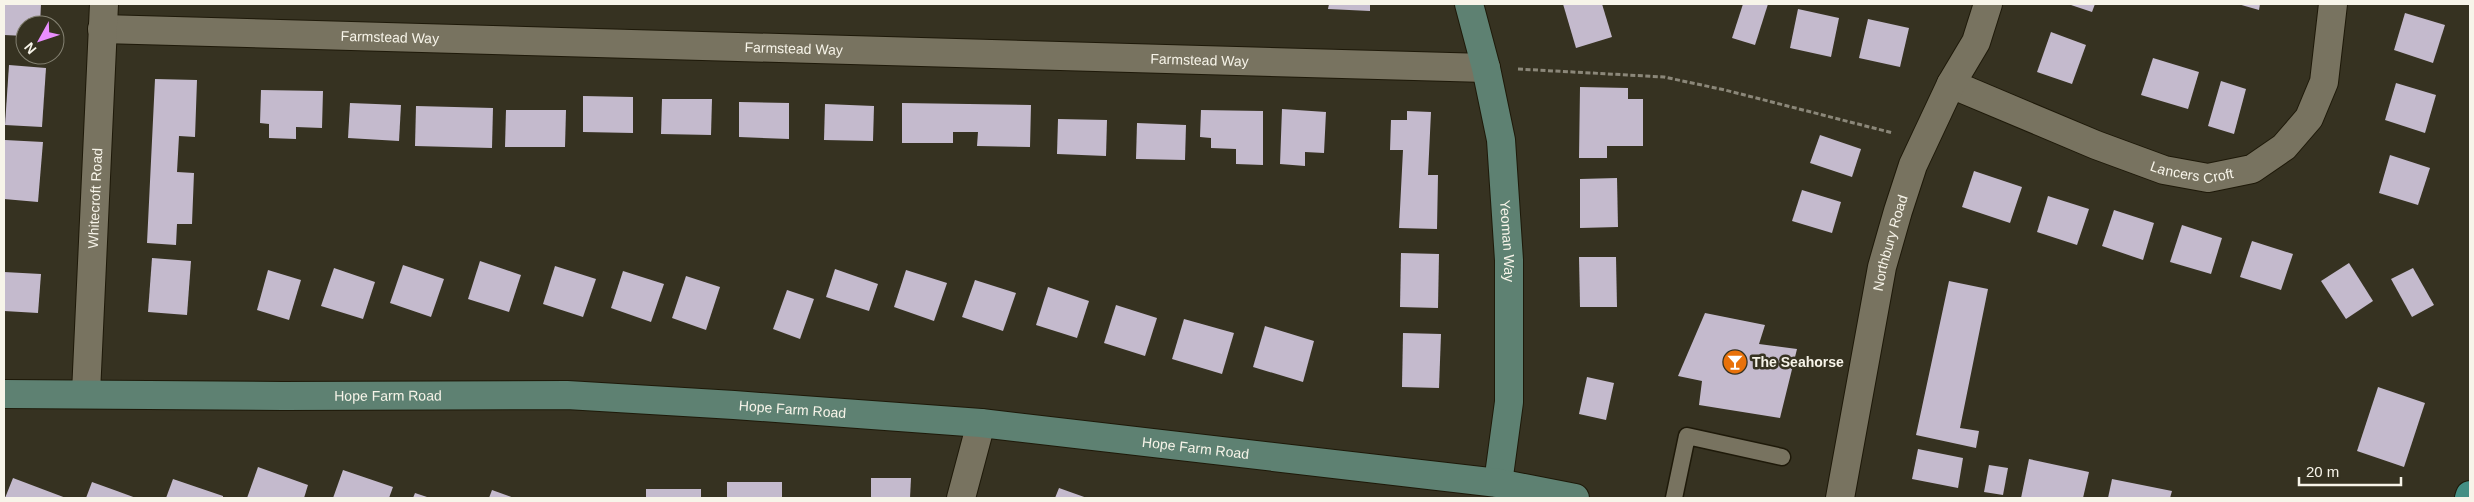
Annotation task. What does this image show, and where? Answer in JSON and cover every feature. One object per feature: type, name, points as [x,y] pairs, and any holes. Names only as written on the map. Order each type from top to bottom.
[{"type":"street","name":"Yeoman Way","points":[[1469,4],[1486,68],[1501,140],[1509,260],[1508,402],[1498,483]]},
{"type":"street","name":"Northbury Road","points":[[1840,498],[1882,267],[1898,210],[1913,165],[1951,84],[1976,42],[1988,4]]},
{"type":"street","name":"Lancers Croft","points":[[1951,84],[2096,145],[2164,170],[2208,178],[2252,169],[2284,147],[2309,118],[2324,82],[2333,4]]},
{"type":"street","name":"Farmstead Way","points":[[103,17],[1486,68]]},
{"type":"street","name":"Whitecroft Road","points":[[86,393],[103,17]]},
{"type":"street","name":"Hope Farm Road","points":[[4,394],[86,393],[284,396],[567,395],[981,423],[1498,483],[1575,498]]},
{"type":"street","points":[[961,498],[981,423]]},
{"type":"lane","points":[[1674,498],[1687,436],[1782,457]]},
{"type":"path","points":[[1486,68],[1664,77],[1725,90],[1925,141]]},
{"type":"building","points":[[4,4],[41,4],[40,15],[15,15],[15,36],[4,35]]},
{"type":"building","points":[[1329,4],[1370,4],[1370,11],[1328,9]]},
{"type":"building","points":[[1563,4],[1602,4],[1612,37],[1576,48]]},
{"type":"building","points":[[1743,4],[1768,4],[1755,45],[1732,38]]},
{"type":"building","points":[[2068,4],[2095,4],[2092,12]]},
{"type":"building","points":[[2238,4],[2260,4],[2259,10]]},
{"type":"building","points":[[1798,9],[1839,18],[1831,57],[1790,48]]},
{"type":"building","points":[[2405,13],[2445,25],[2433,63],[2394,50]]},
{"type":"building","points":[[1868,19],[1909,28],[1900,67],[1859,58]]},
{"type":"building","points":[[2051,32],[2086,45],[2072,84],[2037,72]]},
{"type":"building","points":[[2153,58],[2199,72],[2188,109],[2141,95]]},
{"type":"building","points":[[9,65],[46,68],[42,127],[5,125]]},
{"type":"building","points":[[155,79],[197,80],[195,137],[179,136],[177,172],[194,173],[192,224],[177,224],[176,245],[147,243]]},
{"type":"building","points":[[2221,81],[2246,89],[2234,134],[2208,126]]},
{"type":"building","points":[[2396,83],[2436,95],[2425,133],[2385,120]]},
{"type":"building","points":[[1580,87],[1628,88],[1628,99],[1643,99],[1643,146],[1607,146],[1607,158],[1579,158]]},
{"type":"building","points":[[261,90],[323,91],[322,128],[296,127],[296,139],[269,138],[269,124],[260,123]]},
{"type":"building","points":[[583,96],[633,97],[633,133],[583,132]]},
{"type":"building","points":[[662,99],[712,99],[711,135],[661,134]]},
{"type":"building","points":[[739,102],[789,103],[789,139],[739,137]]},
{"type":"building","points":[[350,103],[401,105],[399,141],[348,138]]},
{"type":"building","points":[[902,103],[1031,105],[1030,147],[977,146],[978,132],[953,132],[953,143],[902,143]]},
{"type":"building","points":[[825,104],[874,106],[873,141],[824,140]]},
{"type":"building","points":[[416,106],[493,108],[492,148],[415,146]]},
{"type":"building","points":[[1282,109],[1326,112],[1324,153],[1305,152],[1305,166],[1280,164]]},
{"type":"building","points":[[506,110],[566,110],[565,147],[505,147]]},
{"type":"building","points":[[1201,110],[1263,111],[1263,165],[1236,164],[1236,149],[1211,148],[1211,138],[1200,137]]},
{"type":"building","points":[[1407,111],[1431,112],[1428,175],[1438,175],[1437,229],[1399,228],[1403,150],[1390,150],[1391,120],[1407,120]]},
{"type":"building","points":[[1058,119],[1107,120],[1106,156],[1057,154]]},
{"type":"building","points":[[1137,123],[1186,125],[1185,160],[1136,159]]},
{"type":"building","points":[[1820,135],[1861,149],[1852,177],[1810,163]]},
{"type":"building","points":[[5,140],[43,142],[38,202],[4,199]]},
{"type":"building","points":[[2390,155],[2430,168],[2418,205],[2379,193]]},
{"type":"building","points":[[1974,171],[2022,187],[2010,223],[1962,207]]},
{"type":"building","points":[[1617,178],[1618,227],[1580,228],[1580,179]]},
{"type":"building","points":[[1802,190],[1841,202],[1832,233],[1792,221]]},
{"type":"building","points":[[2048,196],[2089,209],[2077,245],[2037,232]]},
{"type":"building","points":[[2114,210],[2154,223],[2143,260],[2102,246]]},
{"type":"building","points":[[2182,225],[2222,238],[2211,274],[2170,262]]},
{"type":"building","points":[[2252,241],[2293,254],[2281,290],[2240,277]]},
{"type":"building","points":[[1401,253],[1439,254],[1438,308],[1400,307]]},
{"type":"building","points":[[1579,257],[1616,257],[1617,307],[1580,307]]},
{"type":"building","points":[[152,258],[191,261],[187,315],[148,312]]},
{"type":"building","points":[[480,261],[521,275],[509,312],[468,299]]},
{"type":"building","points":[[2349,263],[2373,301],[2346,319],[2321,281]]},
{"type":"building","points":[[403,265],[444,279],[431,317],[390,303]]},
{"type":"building","points":[[555,266],[596,279],[583,317],[543,304]]},
{"type":"building","points":[[334,268],[375,282],[363,319],[321,306]]},
{"type":"building","points":[[2413,268],[2434,305],[2412,317],[2391,279]]},
{"type":"building","points":[[835,269],[878,284],[869,311],[826,297]]},
{"type":"building","points":[[268,270],[301,280],[289,320],[257,310]]},
{"type":"building","points":[[906,270],[947,283],[934,321],[894,307]]},
{"type":"building","points":[[623,271],[664,284],[651,322],[611,308]]},
{"type":"building","points":[[4,272],[41,274],[38,313],[4,311]]},
{"type":"building","points":[[686,276],[720,287],[706,330],[672,318]]},
{"type":"building","points":[[975,280],[1016,293],[1003,331],[962,317]]},
{"type":"building","points":[[1949,281],[1988,289],[1960,428],[1979,431],[1976,448],[1916,435]]},
{"type":"building","points":[[1048,287],[1089,301],[1077,338],[1036,325]]},
{"type":"building","points":[[787,290],[814,299],[800,339],[773,329]]},
{"type":"building","points":[[1116,305],[1157,318],[1145,356],[1104,343]]},
{"type":"building","points":[[1705,313],[1765,325],[1759,344],[1797,349],[1780,418],[1699,405],[1702,381],[1678,376]]},
{"type":"building","points":[[1184,319],[1234,333],[1222,374],[1172,359]]},
{"type":"building","points":[[1265,326],[1314,341],[1303,382],[1253,367]]},
{"type":"building","points":[[1403,333],[1441,334],[1439,388],[1402,387]]},
{"type":"building","points":[[1587,377],[1614,383],[1606,420],[1579,414]]},
{"type":"building","points":[[2378,387],[2425,403],[2404,467],[2357,451]]},
{"type":"building","points":[[1918,449],[1963,458],[1958,488],[1912,479]]},
{"type":"building","points":[[2029,459],[2089,472],[2083,498],[2021,498]]},
{"type":"building","points":[[1989,465],[2008,468],[2003,495],[1984,492]]},
{"type":"building","points":[[258,467],[308,485],[304,498],[247,498]]},
{"type":"building","points":[[343,470],[393,487],[389,498],[333,498]]},
{"type":"building","points":[[13,478],[66,498],[5,498]]},
{"type":"building","points":[[871,478],[911,478],[910,498],[871,498]]},
{"type":"building","points":[[173,479],[223,496],[223,498],[166,498]]},
{"type":"building","points":[[2112,479],[2172,491],[2170,498],[2108,498]]},
{"type":"building","points":[[92,482],[117,491],[136,498],[86,498]]},
{"type":"building","points":[[727,482],[782,482],[782,498],[727,498]]},
{"type":"building","points":[[1059,488],[1087,498],[1055,498]]},
{"type":"building","points":[[646,489],[701,489],[701,498],[646,498]]},
{"type":"building","points":[[492,490],[514,498],[489,498]]},
{"type":"building","points":[[415,493],[430,498],[413,498]]},
{"type":"place","name":"The Seahorse","points":[[1735,362]]}]
